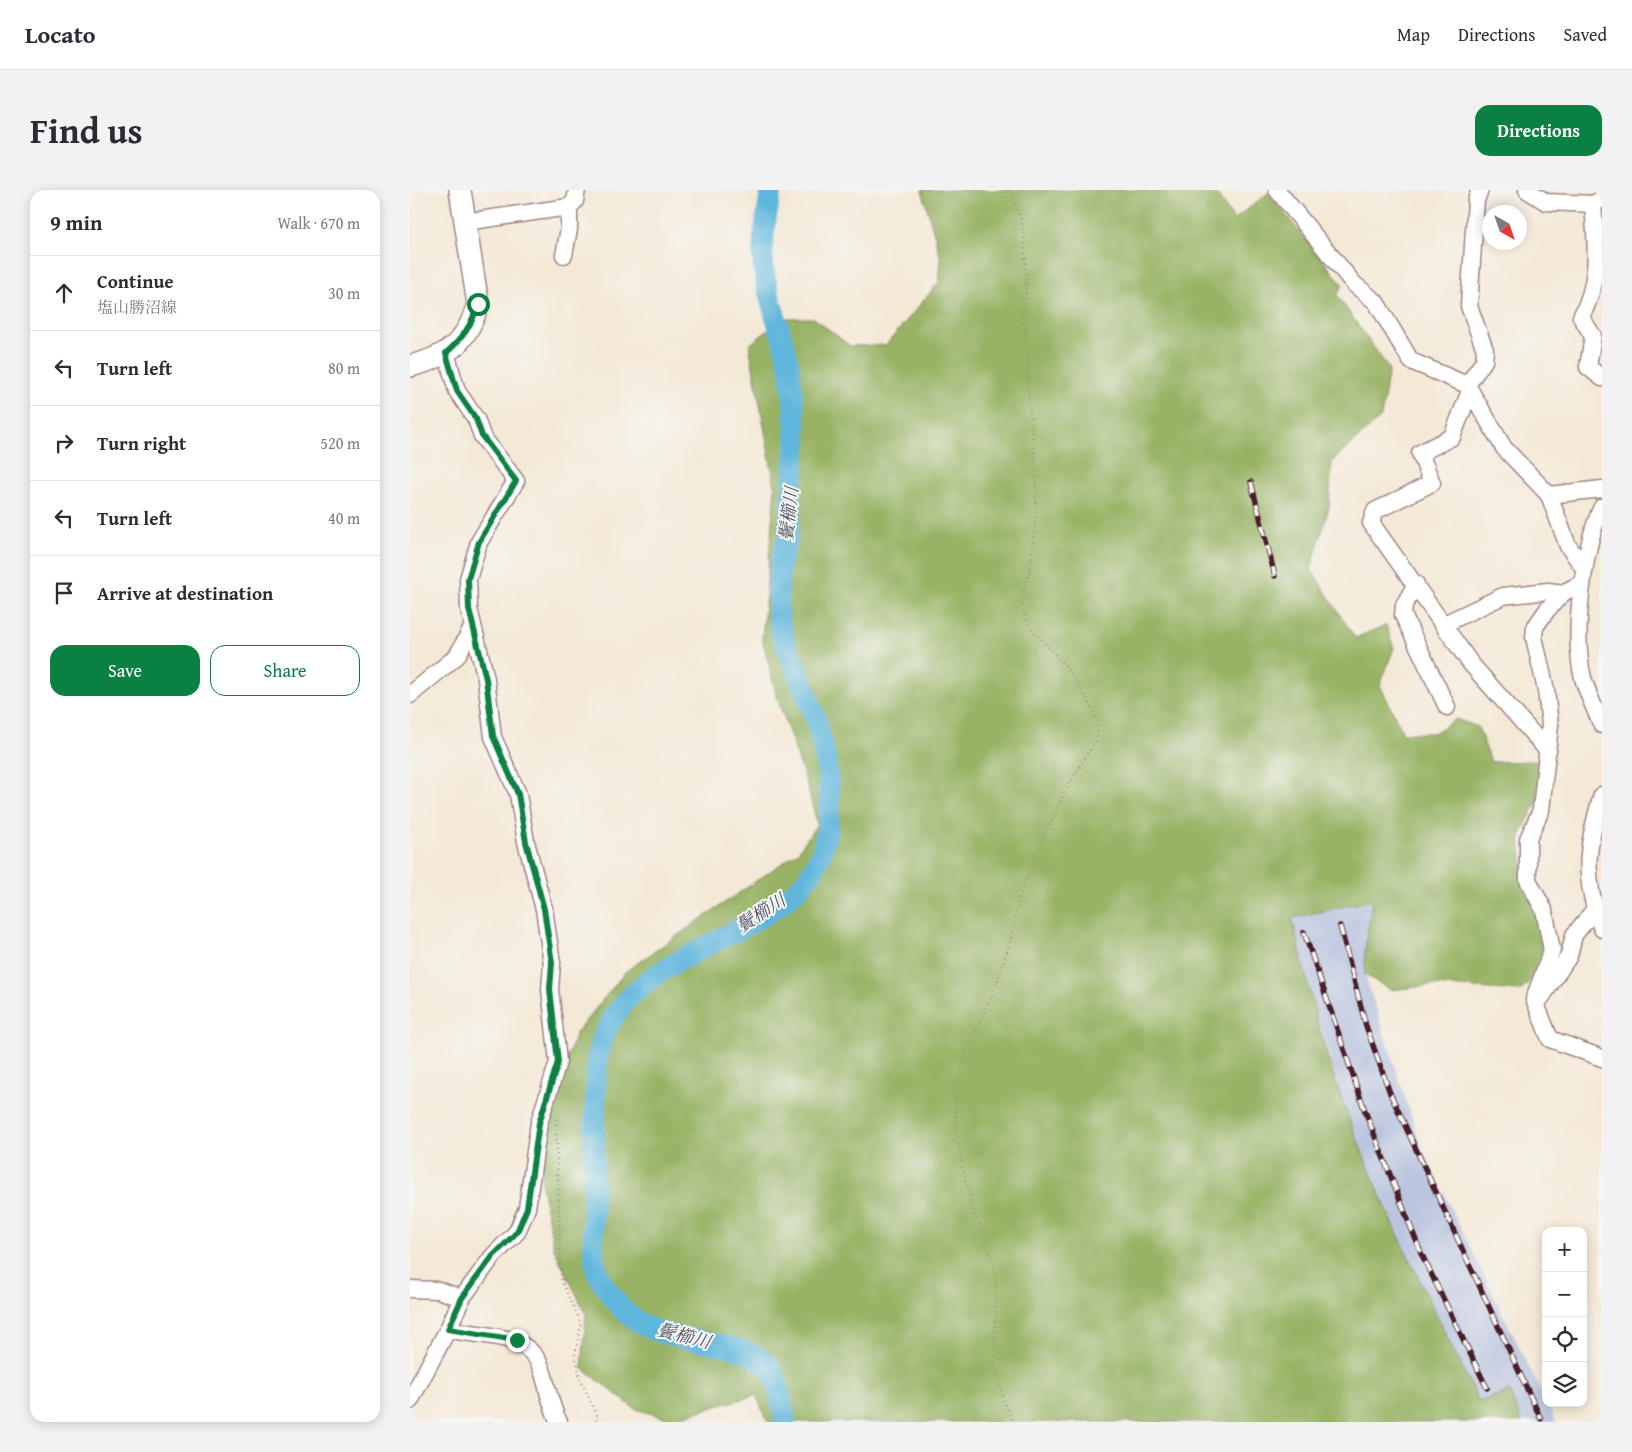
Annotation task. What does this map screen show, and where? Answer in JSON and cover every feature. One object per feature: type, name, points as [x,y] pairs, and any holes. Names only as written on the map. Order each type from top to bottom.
[{"type":"main road","points":[[410,366],[446,353],[461,339],[473,320],[478,304],[460,190]]},
{"type":"street","points":[[564,255],[569,229],[569,207],[575,200],[577,190]]},
{"type":"street","points":[[1277,190],[1354,284],[1376,302],[1411,361],[1469,388],[1504,448],[1549,495],[1568,546],[1583,576]]},
{"type":"street","points":[[1480,190],[1476,200],[1469,306],[1485,350],[1484,361],[1469,388],[1452,437],[1420,453],[1432,483],[1375,511],[1371,523],[1472,664],[1548,751]]},
{"type":"street","points":[[1527,190],[1546,202],[1598,202],[1596,277],[1588,303],[1581,317],[1592,336],[1588,368],[1602,378]]},
{"type":"street","points":[[465,222],[569,207]]},
{"type":"street","points":[[410,1401],[462,1298],[493,1256],[517,1232],[527,1208],[539,1123],[558,1062],[550,989],[552,963],[544,909],[526,842],[518,794],[493,736],[486,679],[472,626],[468,579],[479,542],[516,481],[482,436],[476,419],[457,391],[446,353]]},
{"type":"street","points":[[1549,495],[1602,488]]},
{"type":"street","points":[[1602,507],[1590,539],[1583,576],[1580,644],[1583,677],[1602,725]]},
{"type":"street","points":[[1583,576],[1563,593],[1547,610],[1535,627],[1534,637],[1546,690],[1550,725],[1541,810],[1528,839],[1528,880],[1544,910],[1552,950],[1534,999],[1550,1039],[1602,1058]]},
{"type":"street","points":[[1416,584],[1404,604],[1403,615],[1447,707]]},
{"type":"street","points":[[1444,624],[1503,596],[1548,591],[1563,593]]},
{"type":"street","points":[[410,695],[458,656],[472,626]]},
{"type":"street","points":[[1602,795],[1590,834],[1588,854],[1588,879],[1602,929]]},
{"type":"street","points":[[1536,1005],[1569,956],[1574,935],[1595,909]]},
{"type":"street","points":[[410,1289],[438,1290],[462,1298]]},
{"type":"street","points":[[448,1329],[517,1340],[532,1352],[542,1368],[551,1406],[559,1422]]},
{"type":"path","points":[[1011,190],[1022,224],[1025,244],[1026,294],[1022,316],[1029,361],[1028,390],[1036,471],[1035,525],[1030,569],[1022,599],[1022,608],[1029,626],[1065,665],[1089,702],[1098,723],[1097,739],[1065,790],[1032,863],[1019,899],[998,982],[964,1060],[956,1095],[956,1131],[963,1169],[972,1204],[993,1262],[996,1281],[994,1363],[1004,1401],[1013,1422]]},
{"type":"path","points":[[556,1111],[561,1280],[581,1323],[575,1355],[580,1379],[597,1415],[596,1422]]},
{"type":"shaded area","points":[[1373,900],[1365,950],[1365,975],[1422,1149],[1542,1393],[1542,1407],[1549,1407],[1556,1422],[1522,1422],[1509,1391],[1479,1402],[1371,1176],[1341,1096],[1311,997],[1291,917]]},
{"type":"green space","points":[[922,190],[1214,190],[1234,220],[1268,193],[1343,285],[1337,295],[1389,369],[1381,417],[1332,462],[1329,507],[1311,569],[1355,638],[1386,625],[1394,648],[1380,685],[1403,733],[1434,733],[1456,719],[1478,727],[1491,762],[1538,761],[1537,802],[1520,836],[1525,890],[1541,912],[1545,957],[1527,985],[1520,991],[1433,985],[1391,990],[1365,975],[1365,950],[1372,900],[1292,918],[1333,1075],[1388,1213],[1479,1402],[1509,1391],[1522,1422],[768,1422],[756,1395],[671,1419],[635,1409],[582,1368],[586,1314],[554,1249],[542,1187],[542,1132],[576,1033],[626,971],[798,852],[817,824],[808,788],[777,697],[762,638],[775,487],[749,345],[784,318],[814,318],[850,346],[886,345],[939,282],[941,259]]},
{"type":"waterway","name":"鬢櫛川","points":[[771,190],[764,230],[763,260],[766,282],[788,361],[794,401],[796,441],[788,535],[779,574],[778,614],[783,638],[812,709],[823,749],[829,790],[827,831],[822,851],[804,882],[776,907],[742,928],[667,968],[635,992],[610,1023],[597,1062],[593,1245],[596,1267],[610,1295],[629,1315],[642,1324],[656,1331],[747,1352],[756,1356],[767,1365],[775,1377],[785,1422]]},
{"type":"railway","points":[[1251,482],[1275,576]]},
{"type":"railway","points":[[1340,926],[1366,1026],[1390,1093],[1541,1419]]},
{"type":"railway","points":[[1304,932],[1365,1111],[1421,1253],[1487,1388]]},
{"type":"route","points":[[478,304],[473,320],[461,339],[446,353],[457,391],[476,419],[482,436],[516,481],[479,542],[468,579],[469,609],[486,679],[493,736],[518,794],[526,842],[544,909],[552,963],[550,989],[558,1062],[539,1123],[527,1208],[517,1232],[493,1256],[462,1298],[448,1329],[517,1340]]}]
